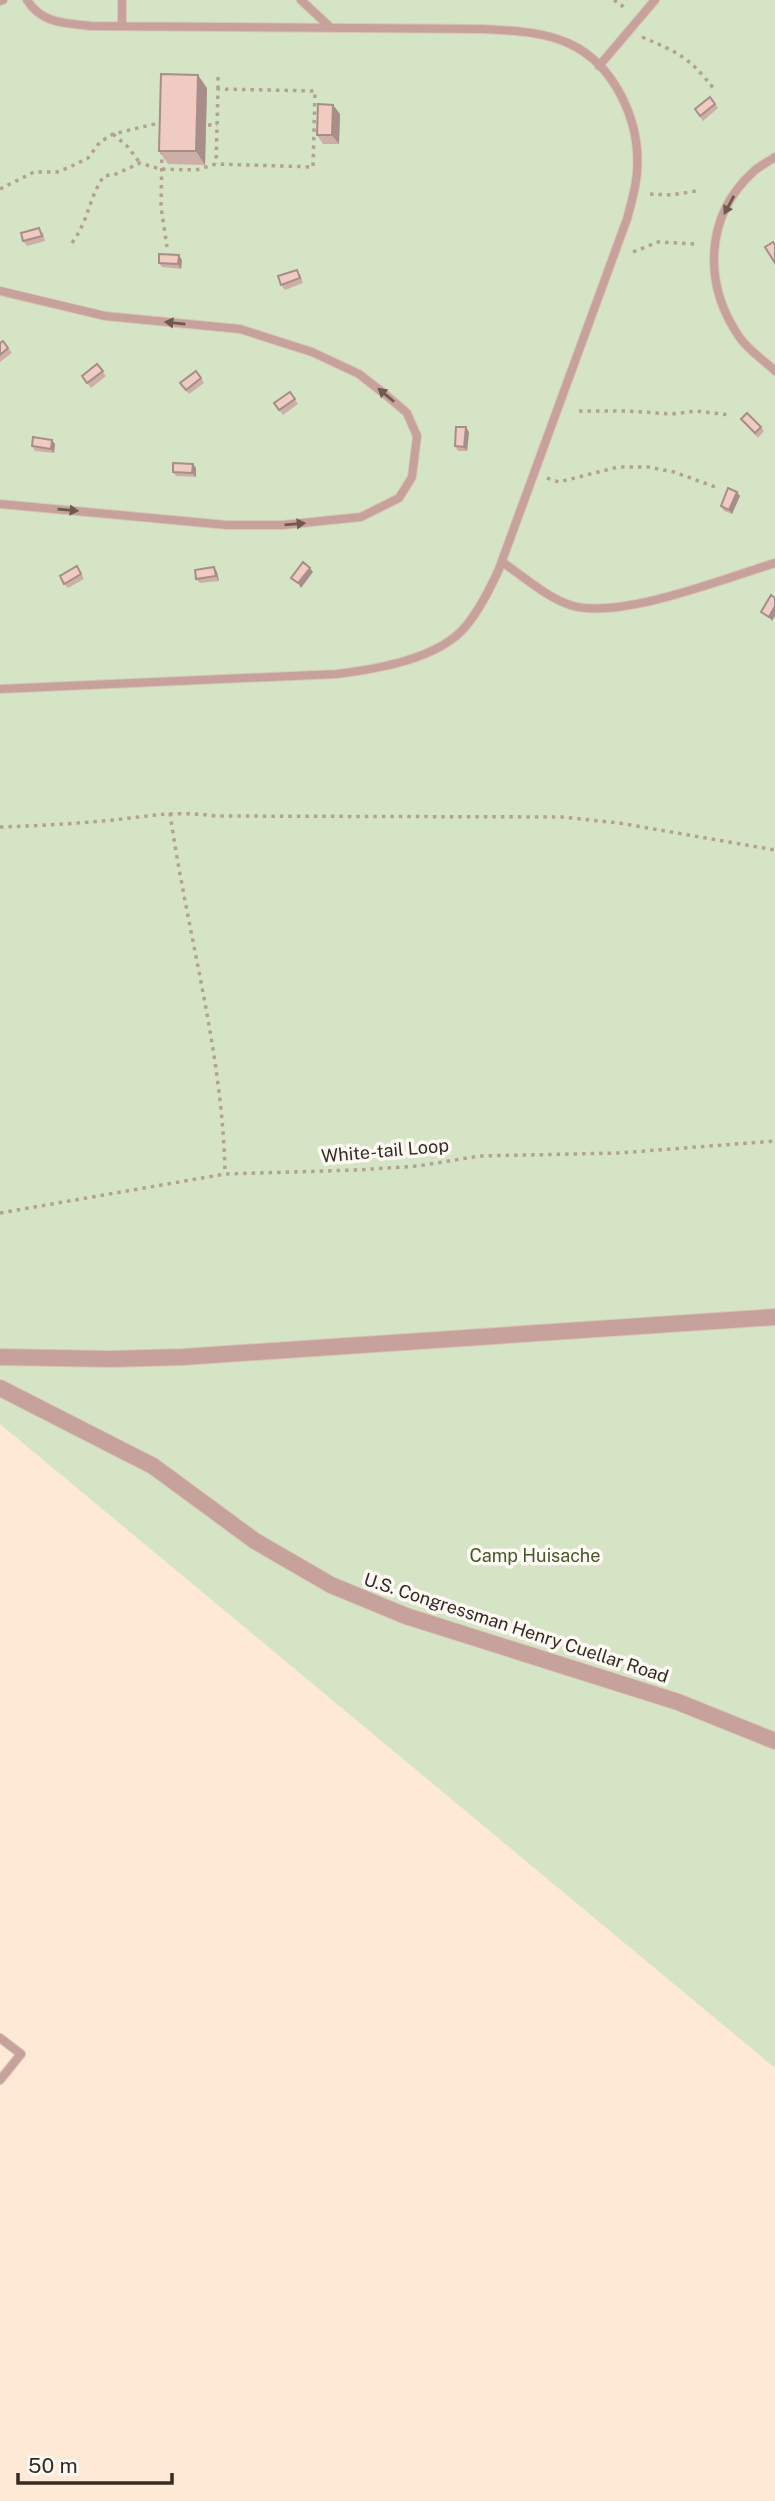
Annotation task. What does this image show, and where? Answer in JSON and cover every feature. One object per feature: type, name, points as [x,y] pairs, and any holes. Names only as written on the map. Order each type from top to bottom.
[{"type":"street","points":[[0,1357],[183,1357],[775,1317]]},
{"type":"street","name":"U.S. Congressman Henry Cuellar Road","points":[[0,1388],[153,1466],[255,1541],[300,1569],[368,1602],[678,1702],[775,1741]]},
{"type":"lane","points":[[0,689],[286,678],[368,670],[416,656],[452,638],[476,612],[502,562],[627,219],[634,193],[637,154],[631,121],[615,84],[599,66],[570,44],[537,33],[484,29],[91,26],[51,21],[34,11],[27,0]]},
{"type":"lane","points":[[122,0],[122,26]]},
{"type":"lane","points":[[301,0],[331,27]]},
{"type":"lane","points":[[599,66],[655,0]]},
{"type":"lane","points":[[775,157],[753,172],[732,198],[717,228],[712,257],[716,285],[724,311],[741,339],[775,371]]},
{"type":"lane","points":[[0,291],[105,316],[240,330],[312,352],[359,374],[386,395],[407,414],[417,436],[412,477],[399,498],[361,517],[283,525],[227,525],[0,504]]},
{"type":"lane","points":[[502,562],[553,597],[570,605],[595,610],[614,609],[655,599],[775,563]]},
{"type":"lane","points":[[0,2038],[20,2054],[0,2080]]},
{"type":"path","points":[[614,0],[622,6],[626,0]]},
{"type":"path","points":[[642,37],[676,51],[695,65],[714,89]]},
{"type":"path","points":[[216,164],[218,72]]},
{"type":"path","points":[[113,134],[128,147],[140,163],[160,169],[196,170],[216,164],[313,167],[315,91],[218,89]]},
{"type":"path","points":[[0,189],[34,172],[57,172],[71,167],[88,158],[100,142],[113,134],[167,121],[164,129]]},
{"type":"path","points":[[208,125],[217,125]]},
{"type":"path","points":[[162,148],[160,169],[167,247]]},
{"type":"path","points":[[72,243],[83,229],[97,185],[104,176],[116,174],[140,163]]},
{"type":"path","points":[[650,194],[671,195],[696,191]]},
{"type":"path","points":[[633,252],[658,242],[695,244]]},
{"type":"path","points":[[579,411],[672,414],[696,411],[730,415]]},
{"type":"path","points":[[545,477],[559,482],[618,467],[648,467],[674,472],[718,488]]},
{"type":"path","points":[[0,827],[102,821],[170,813],[216,816],[486,815],[584,819],[775,850]]},
{"type":"path","points":[[170,813],[179,881],[197,964],[218,1090],[225,1136],[225,1174]]},
{"type":"path","name":"White-tail Loop","points":[[0,1213],[225,1174],[357,1170],[418,1166],[480,1156],[609,1153],[775,1141]]},
{"type":"green space","name":"Camp Huisache","points":[[0,0],[775,0],[775,2068],[0,1424]]},
{"type":"building","points":[[161,74],[198,75],[196,151],[159,151]]},
{"type":"building","points":[[710,97],[715,104],[700,116],[695,109]]},
{"type":"building","points":[[318,104],[333,105],[332,135],[317,135]]},
{"type":"building","points":[[39,228],[42,236],[23,241],[21,233]]},
{"type":"building","points":[[773,242],[775,245],[775,263],[765,247]]},
{"type":"building","points":[[159,254],[179,255],[178,264],[159,263]]},
{"type":"building","points":[[297,270],[300,278],[281,285],[278,276]]},
{"type":"building","points":[[3,341],[8,348],[0,355],[0,343]]},
{"type":"building","points":[[97,364],[103,371],[87,383],[82,376]]},
{"type":"building","points":[[196,371],[201,378],[186,390],[180,383]]},
{"type":"building","points":[[290,392],[295,399],[279,410],[274,403]]},
{"type":"building","points":[[747,413],[761,427],[755,433],[741,419]]},
{"type":"building","points":[[456,427],[466,427],[464,447],[455,446]]},
{"type":"building","points":[[33,437],[52,440],[51,449],[32,446]]},
{"type":"building","points":[[173,463],[193,464],[192,473],[173,472]]},
{"type":"building","points":[[728,488],[737,492],[729,510],[721,506]]},
{"type":"building","points":[[303,562],[310,568],[298,583],[291,578]]},
{"type":"building","points":[[77,566],[81,574],[64,584],[60,576]]},
{"type":"building","points":[[214,567],[216,576],[196,579],[195,570]]},
{"type":"building","points":[[771,595],[775,598],[775,606],[769,617],[761,612]]}]
